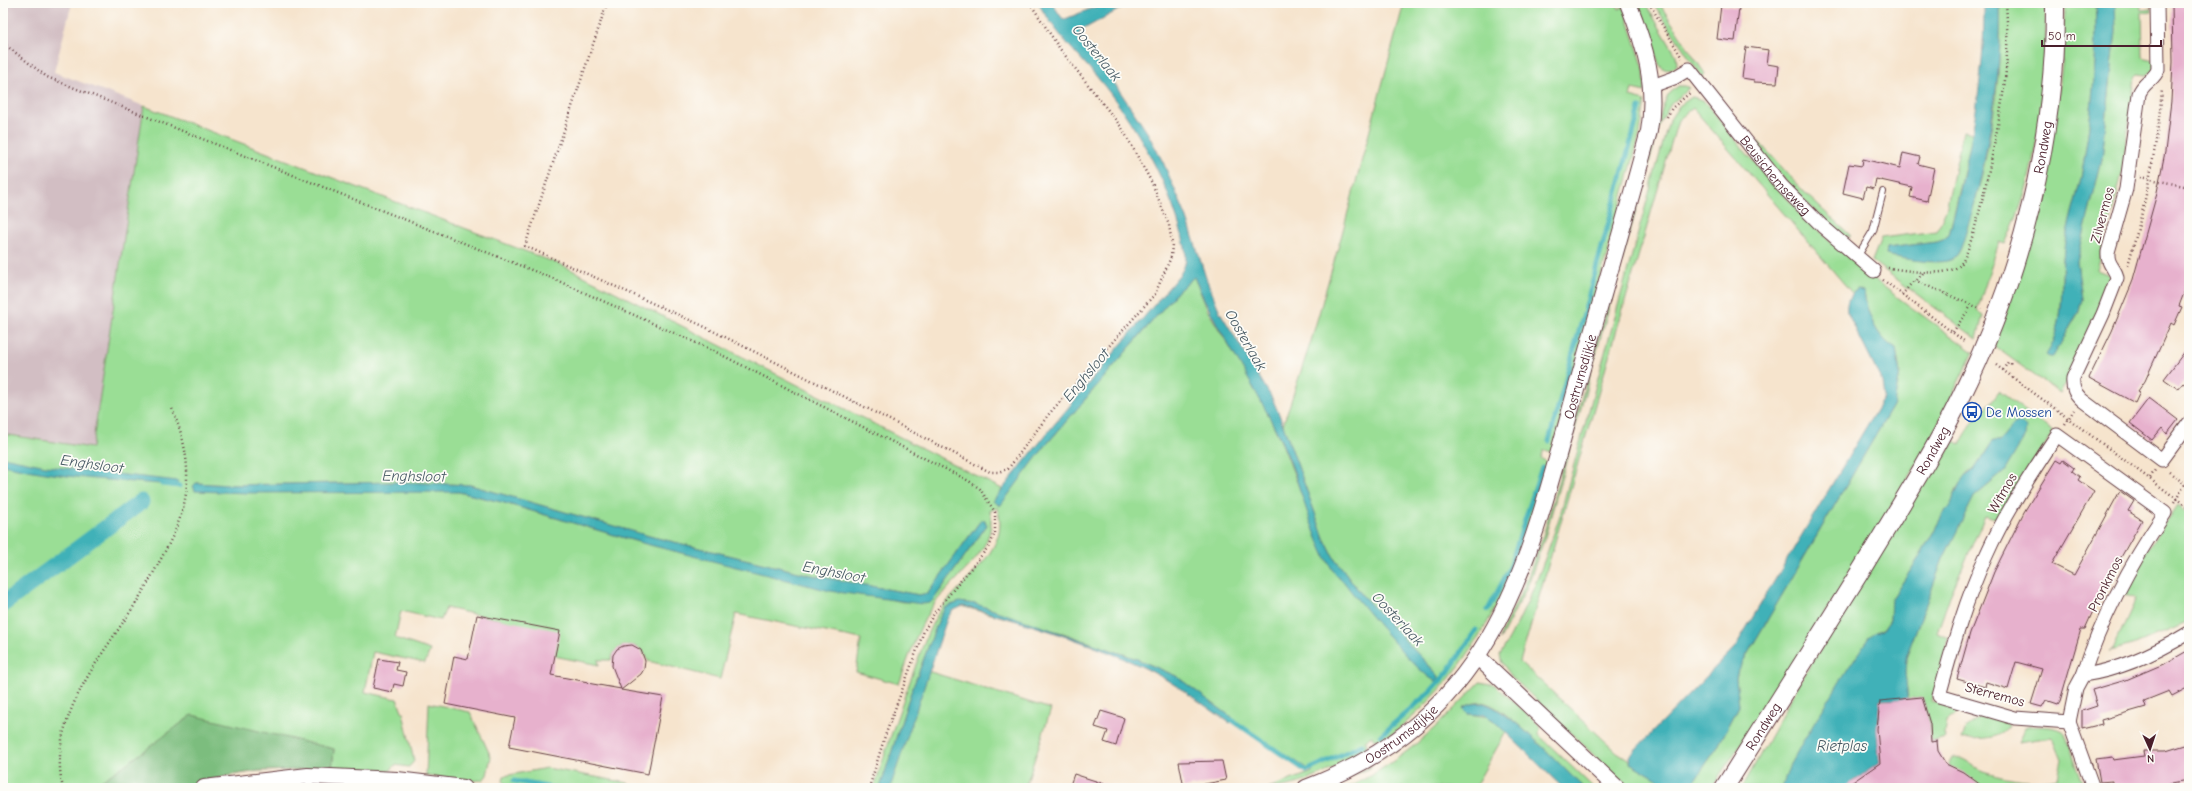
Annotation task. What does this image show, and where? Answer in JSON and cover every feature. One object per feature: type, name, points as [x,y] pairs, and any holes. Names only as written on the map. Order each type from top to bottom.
[{"type":"main road","name":"Rondweg","points":[[1724,788],[1929,456],[1961,398],[1987,340],[2014,266],[2040,165],[2049,112],[2054,56],[2055,3]]},
{"type":"street","points":[[1628,3],[1647,56],[1652,86],[1674,78],[1689,69]]},
{"type":"street","points":[[2157,3],[2158,69]]},
{"type":"street","name":"Beusichemseweg","points":[[1689,69],[1781,185],[1822,226],[1874,271]]},
{"type":"street","name":"Zilvermos","points":[[2117,278],[2109,263],[2108,252],[2128,175],[2139,94],[2141,87],[2157,74],[2158,69]]},
{"type":"street","name":"Oostrumsdijkje","points":[[1306,788],[1337,775],[1378,752],[1411,729],[1445,697],[1478,657],[1505,609],[1536,532],[1649,131],[1652,113],[1652,86]]},
{"type":"street","points":[[2117,278],[2089,346],[2073,378],[2072,386],[2074,392],[2082,400],[2162,460],[2189,423]]},
{"type":"street","name":"Pronkmos","points":[[2057,435],[2166,513],[2141,550],[2095,641],[2083,675],[2076,688],[2069,722]]},
{"type":"street","name":"Witmos","points":[[1939,696],[1954,640],[1985,557],[2015,500],[2057,435]]},
{"type":"street","points":[[2083,675],[2100,673],[2132,662],[2189,633]]},
{"type":"street","points":[[1478,657],[1617,788]]},
{"type":"street","name":"Sterremos","points":[[1939,696],[2015,718],[2069,722]]},
{"type":"street","points":[[2069,722],[2094,788]]},
{"type":"street","points":[[204,788],[308,776],[396,784],[464,788]]},
{"type":"lane","points":[[1857,257],[1873,231],[1883,192]]},
{"type":"path","points":[[607,3],[525,246],[701,326],[853,401],[990,472],[998,472],[1008,469],[1049,414],[1155,294],[1171,257],[1172,244],[1169,225],[1152,182],[1122,128],[1060,49],[1030,3]]},
{"type":"path","points":[[1649,3],[1689,69]]},
{"type":"path","points":[[1874,271],[1884,268],[1923,272],[1952,271],[1961,265],[1969,251],[1988,174],[2003,93],[2008,31],[2006,3]]},
{"type":"path","points":[[3,43],[47,77],[554,279],[638,316],[712,350],[834,411],[980,489],[995,512],[995,533],[990,545],[935,612],[924,631],[885,736],[869,788]]},
{"type":"path","points":[[2117,278],[2126,272],[2150,179],[2159,128],[2162,86],[2158,69]]},
{"type":"path","points":[[2128,175],[2189,187]]},
{"type":"path","points":[[1902,294],[1912,281],[1917,280],[1923,272]]},
{"type":"path","points":[[1917,280],[1971,306],[1981,309]]},
{"type":"path","points":[[1887,282],[1964,341]]},
{"type":"path","points":[[1953,332],[1971,306]]},
{"type":"path","points":[[2003,370],[2008,362],[2012,364]]},
{"type":"path","points":[[1996,365],[2189,508]]},
{"type":"path","points":[[2057,435],[2082,400]]},
{"type":"path","points":[[63,788],[59,771],[60,752],[64,728],[76,701],[101,654],[144,590],[175,531],[184,507],[187,480],[186,449],[171,406]]},
{"type":"path","points":[[2162,460],[2168,471],[2189,487]]},
{"type":"path","points":[[2175,498],[2185,484]]},
{"type":"shaded area","points":[[3,3],[72,3],[54,72],[144,106],[92,448],[3,434]]},
{"type":"green space","points":[[1404,3],[1616,3],[1619,9],[1624,7],[1644,69],[1645,92],[1632,89],[1630,97],[1645,101],[1640,134],[1553,450],[1551,452],[1544,450],[1541,458],[1549,464],[1523,544],[1508,581],[1490,617],[1470,651],[1446,683],[1417,713],[1383,741],[1374,739],[1372,736],[1365,740],[1367,744],[1364,753],[1306,781],[1293,785],[1268,788],[1313,772],[1245,729],[1176,676],[1137,659],[1063,633],[953,604],[945,608],[939,619],[910,695],[880,788],[874,788],[922,649],[935,619],[948,601],[982,564],[998,537],[1000,523],[997,508],[990,511],[991,526],[987,540],[980,552],[930,610],[913,647],[899,684],[856,672],[861,639],[736,614],[720,679],[648,661],[641,649],[635,646],[630,645],[618,648],[611,660],[598,660],[599,665],[554,656],[510,622],[446,608],[441,620],[401,611],[395,638],[430,650],[425,663],[373,652],[365,692],[397,699],[403,713],[414,761],[409,767],[395,765],[390,771],[332,769],[334,749],[303,742],[136,758],[97,784],[99,788],[3,788],[3,434],[92,448],[144,106],[564,266],[1002,489],[994,501],[999,506],[1046,445],[1178,291],[1194,277],[1208,311],[1262,401],[1283,446],[1328,562],[1388,634],[1410,658],[1436,681],[1439,678],[1438,675],[1362,595],[1333,556],[1324,538],[1283,425],[1311,341],[1342,234]],"holes":[[[400,482],[470,485],[649,536],[811,575],[919,595],[928,593],[981,520],[987,525],[934,599],[903,602],[642,543],[501,502],[459,492],[415,487],[193,486],[196,483],[228,485]]]},
{"type":"green space","points":[[1645,3],[1676,55],[1677,64],[1671,70],[1663,69],[1659,64],[1639,6]]},
{"type":"green space","points":[[1653,3],[1659,3],[1705,74],[1702,77]]},
{"type":"green space","points":[[2000,3],[2046,3],[2044,75],[2039,123],[2031,170],[2025,193],[2005,244],[1999,242],[1977,311],[1983,315],[1977,339],[1872,261],[1881,238],[1937,231],[1946,210],[1963,131],[1973,133],[1949,235],[1943,240],[1937,242],[1887,248],[1886,255],[1921,261],[1941,261],[1954,258],[1960,250],[1974,207],[1993,120],[1999,60]]},
{"type":"green space","points":[[2065,3],[2095,3],[2095,68],[2088,136],[2081,178],[2068,227],[2063,257],[2058,329],[2054,342],[2047,355],[2053,356],[2079,312],[2082,299],[2077,262],[2102,159],[2116,30],[2115,3],[2141,3],[2142,9],[2152,8],[2152,11],[2142,12],[2143,57],[2153,60],[2154,70],[2147,75],[2138,74],[2135,77],[2122,174],[2097,270],[2107,274],[2111,278],[2080,358],[2060,394],[1994,346],[2005,313],[2058,98],[2062,64]]},
{"type":"green space","points":[[1678,86],[1685,86],[1689,88],[1671,104],[1661,121],[1545,537],[1527,587],[1500,640],[1501,633],[1524,587],[1543,536],[1663,106],[1668,95]]},
{"type":"green space","points":[[1692,97],[1703,100],[1775,186],[1814,226],[1884,287],[1973,352],[1924,453],[1782,683],[1711,788],[1689,788],[1717,748],[1739,706],[1736,678],[1738,670],[1894,404],[1900,373],[1896,349],[1883,338],[1870,317],[1864,292],[1858,289],[1852,293],[1693,108],[1678,120],[1520,662],[1617,752],[1628,759],[1630,763],[1673,788],[1632,788],[1621,781],[1512,677],[1502,663],[1500,655],[1527,604],[1548,551],[1560,515],[1669,121],[1679,106]]},
{"type":"green space","points":[[1758,141],[1808,196],[1851,236],[1845,237],[1802,199],[1757,149]]},
{"type":"green space","points":[[1999,391],[2053,432],[1998,520],[1985,516],[1950,596],[1937,633],[1949,638],[1932,701],[1956,710],[1957,713],[1946,721],[1944,733],[1945,738],[1931,742],[1930,724],[1922,697],[1908,699],[1905,673],[1906,657],[1943,559],[1974,497],[2004,472],[2013,455],[2010,429],[2000,441],[1993,441],[1974,470],[1968,473],[1957,489],[1951,503],[1942,516],[1922,553],[1891,600],[1890,620],[1883,630],[1875,632],[1802,743],[1782,788],[1742,788],[1799,684],[1923,484],[1955,441],[1960,444],[1979,411],[1983,413]]},
{"type":"green space","points":[[2177,505],[2189,514],[2189,621],[2133,645],[2109,651],[2113,649],[2136,599],[2123,593],[2154,539]]},
{"type":"green space","points":[[924,670],[1051,709],[1025,788],[886,788]]},
{"type":"green space","points":[[1480,682],[1495,685],[1540,726],[1539,735],[1594,788],[1584,788],[1522,728],[1496,708],[1480,702],[1463,708],[1468,714],[1489,717],[1506,732],[1474,788],[1347,788],[1368,777],[1403,754],[1449,714]]},
{"type":"green space","points":[[1466,685],[1436,718],[1395,752],[1394,750],[1436,716]]},
{"type":"green space","points":[[429,703],[470,712],[491,757],[487,775],[483,780],[472,781],[426,776]]},
{"type":"green space","points":[[192,715],[334,749],[332,769],[259,771],[232,775],[173,788],[99,788],[97,784]]},
{"type":"green space","points":[[1981,716],[2007,722],[2009,726],[2000,734],[1988,738],[1962,739],[1966,727]]},
{"type":"green space","points":[[2030,726],[2057,729],[2065,733],[2085,788],[1985,788],[1948,765],[1952,757],[1957,757],[1983,771],[2001,776],[2030,780],[2049,780],[2058,778],[2062,759],[2053,737],[2018,742],[2025,728]]},
{"type":"green space","points":[[1371,766],[1372,767],[1325,788]]},
{"type":"green space","points":[[547,768],[628,783],[632,788],[512,788],[503,782],[504,776]]},
{"type":"green space","points":[[325,785],[387,786],[388,788],[265,788]]},
{"type":"water","points":[[1038,3],[1052,3],[1062,18],[1065,19],[1105,3],[1131,3],[1080,31],[1079,38],[1083,46],[1115,84],[1147,132],[1163,162],[1187,218],[1206,278],[1220,312],[1272,398],[1324,538],[1333,556],[1362,595],[1438,675],[1439,678],[1436,681],[1428,677],[1403,653],[1374,620],[1344,582],[1336,575],[1329,564],[1314,532],[1284,447],[1259,398],[1218,326],[1194,277],[1178,291],[1046,445],[1000,506],[993,501],[1052,427],[1180,274],[1186,257],[1186,251],[1180,228],[1173,208],[1156,168],[1135,129],[1097,77],[1058,33]]},
{"type":"water","points":[[1984,3],[2000,3],[1999,61],[1995,100],[1985,157],[1975,203],[1962,245],[1959,252],[1949,261],[1921,261],[1886,255],[1887,248],[1937,242],[1943,240],[1949,235],[1969,149],[1979,91],[1984,33]]},
{"type":"water","points":[[2095,3],[2115,3],[2116,30],[2102,159],[2077,262],[2082,299],[2079,311],[2053,357],[2049,357],[2046,355],[2058,329],[2060,315],[2065,243],[2081,178],[2088,136],[2095,68]]},
{"type":"water","points":[[1858,289],[1864,292],[1870,317],[1878,331],[1889,344],[1896,349],[1900,373],[1894,404],[1738,670],[1736,678],[1739,706],[1717,748],[1689,788],[1673,788],[1630,763],[1629,756],[1735,647],[1884,397],[1882,382],[1847,312],[1849,299]]},
{"type":"water","name":"Rietplas","points":[[2015,423],[2022,423],[2026,428],[2025,436],[2004,472],[1974,497],[1943,559],[1906,657],[1905,673],[1908,699],[1880,700],[1877,729],[1878,764],[1852,782],[1847,788],[1782,788],[1789,767],[1802,743],[1847,670],[1869,637],[1875,632],[1883,630],[1890,620],[1891,600],[1922,553],[1942,516],[1951,503],[1963,478],[1974,470],[1993,441],[2000,441]]},
{"type":"water","points":[[3,457],[46,466],[178,481],[176,485],[46,473],[3,465]]},
{"type":"water","points":[[400,482],[470,485],[649,536],[811,575],[919,595],[928,593],[981,520],[985,521],[987,525],[934,599],[930,603],[922,604],[830,591],[642,543],[501,502],[459,492],[247,493],[195,491],[193,486],[196,483],[228,485]]},
{"type":"water","points":[[959,602],[976,604],[1137,659],[1176,676],[1234,719],[1230,723],[1184,691],[1159,676],[1114,654],[1050,631],[963,606],[952,611],[947,619],[890,788],[880,788],[910,695],[939,619],[945,608]]},
{"type":"water","points":[[1483,703],[1494,707],[1520,727],[1584,788],[1563,788],[1493,720],[1484,715],[1468,714],[1463,708],[1471,704]]},
{"type":"building","points":[[2172,3],[2189,3],[2189,280],[2179,306],[2182,307],[2174,325],[2171,323],[2145,381],[2138,391],[2140,392],[2135,403],[2089,378],[2112,331],[2132,283],[2156,197],[2165,152],[2171,101],[2173,62]]},
{"type":"building","points":[[1721,5],[1739,8],[1735,41],[1717,39]]},
{"type":"building","points":[[1746,47],[1769,50],[1767,64],[1779,66],[1777,83],[1754,82],[1754,80],[1742,78]]},
{"type":"building","points":[[1903,153],[1920,157],[1918,164],[1934,168],[1927,201],[1910,197],[1912,187],[1876,179],[1874,189],[1866,187],[1863,198],[1843,193],[1849,164],[1862,166],[1863,159],[1900,168]]},
{"type":"building","points":[[2189,346],[2189,387],[2183,383],[2178,389],[2164,379]]},
{"type":"building","points":[[2149,398],[2178,420],[2167,434],[2162,428],[2152,440],[2130,423]]},
{"type":"building","points":[[2056,460],[2061,463],[2063,460],[2074,468],[2072,471],[2080,477],[2078,480],[2094,491],[2052,564],[2074,575],[2120,491],[2134,501],[2128,511],[2142,520],[2102,591],[2085,629],[2081,629],[2060,701],[2058,704],[2046,700],[2042,707],[2031,704],[2042,669],[2016,662],[2008,689],[1986,682],[1985,687],[1957,679],[1970,633],[1994,572],[2024,512]]},
{"type":"building","points":[[477,615],[560,631],[551,675],[588,682],[587,683],[621,689],[612,666],[613,655],[617,649],[623,646],[632,645],[641,650],[645,661],[644,669],[641,674],[621,690],[663,697],[648,774],[509,747],[515,718],[445,704],[454,656],[468,659]]},
{"type":"building","points":[[2189,650],[2189,687],[2172,696],[2169,691],[2144,701],[2146,707],[2101,720],[2102,724],[2082,729],[2082,711],[2097,706],[2092,690],[2126,680],[2166,663]]},
{"type":"building","points":[[379,659],[398,662],[396,670],[406,672],[403,686],[394,684],[392,692],[373,688]]},
{"type":"building","points":[[1922,697],[1930,724],[1931,742],[1937,741],[1938,751],[1946,764],[1963,772],[1985,788],[1844,788],[1880,763],[1877,729],[1880,701]]},
{"type":"building","points":[[1101,711],[1124,718],[1116,746],[1104,742],[1108,731],[1095,727]]},
{"type":"building","points":[[2189,744],[2189,780],[2142,788],[2113,788],[2112,781],[2100,782],[2096,759],[2112,757],[2113,760],[2144,756],[2143,751],[2166,751]]},
{"type":"building","points":[[1222,761],[1226,780],[1184,788],[1179,762]]},
{"type":"building","points":[[1074,774],[1111,786],[1110,788],[1069,788]]},
{"type":"waterway","points":[[1549,441],[1640,108]]},
{"type":"waterway","points":[[1488,610],[1509,570],[1542,467]]},
{"type":"waterway","name":"Enghsloot","points":[[162,484],[179,486]]},
{"type":"waterway","points":[[3,604],[141,502]]},
{"type":"waterway","points":[[1381,735],[1431,691],[1448,672],[1476,630]]},
{"type":"waterway","points":[[1232,720],[1306,771],[1362,745]]},
{"type":"waterway","points":[[514,781],[553,788]]},
{"type":"place","name":"De Mossen","points":[[1972,412]]},
{"type":"water label","name":"Oosterlaak","points":[[1097,53]]},
{"type":"water label","name":"Oosterlaak","points":[[1246,340]]},
{"type":"water label","name":"Oosterlaak","points":[[1398,619]]}]
